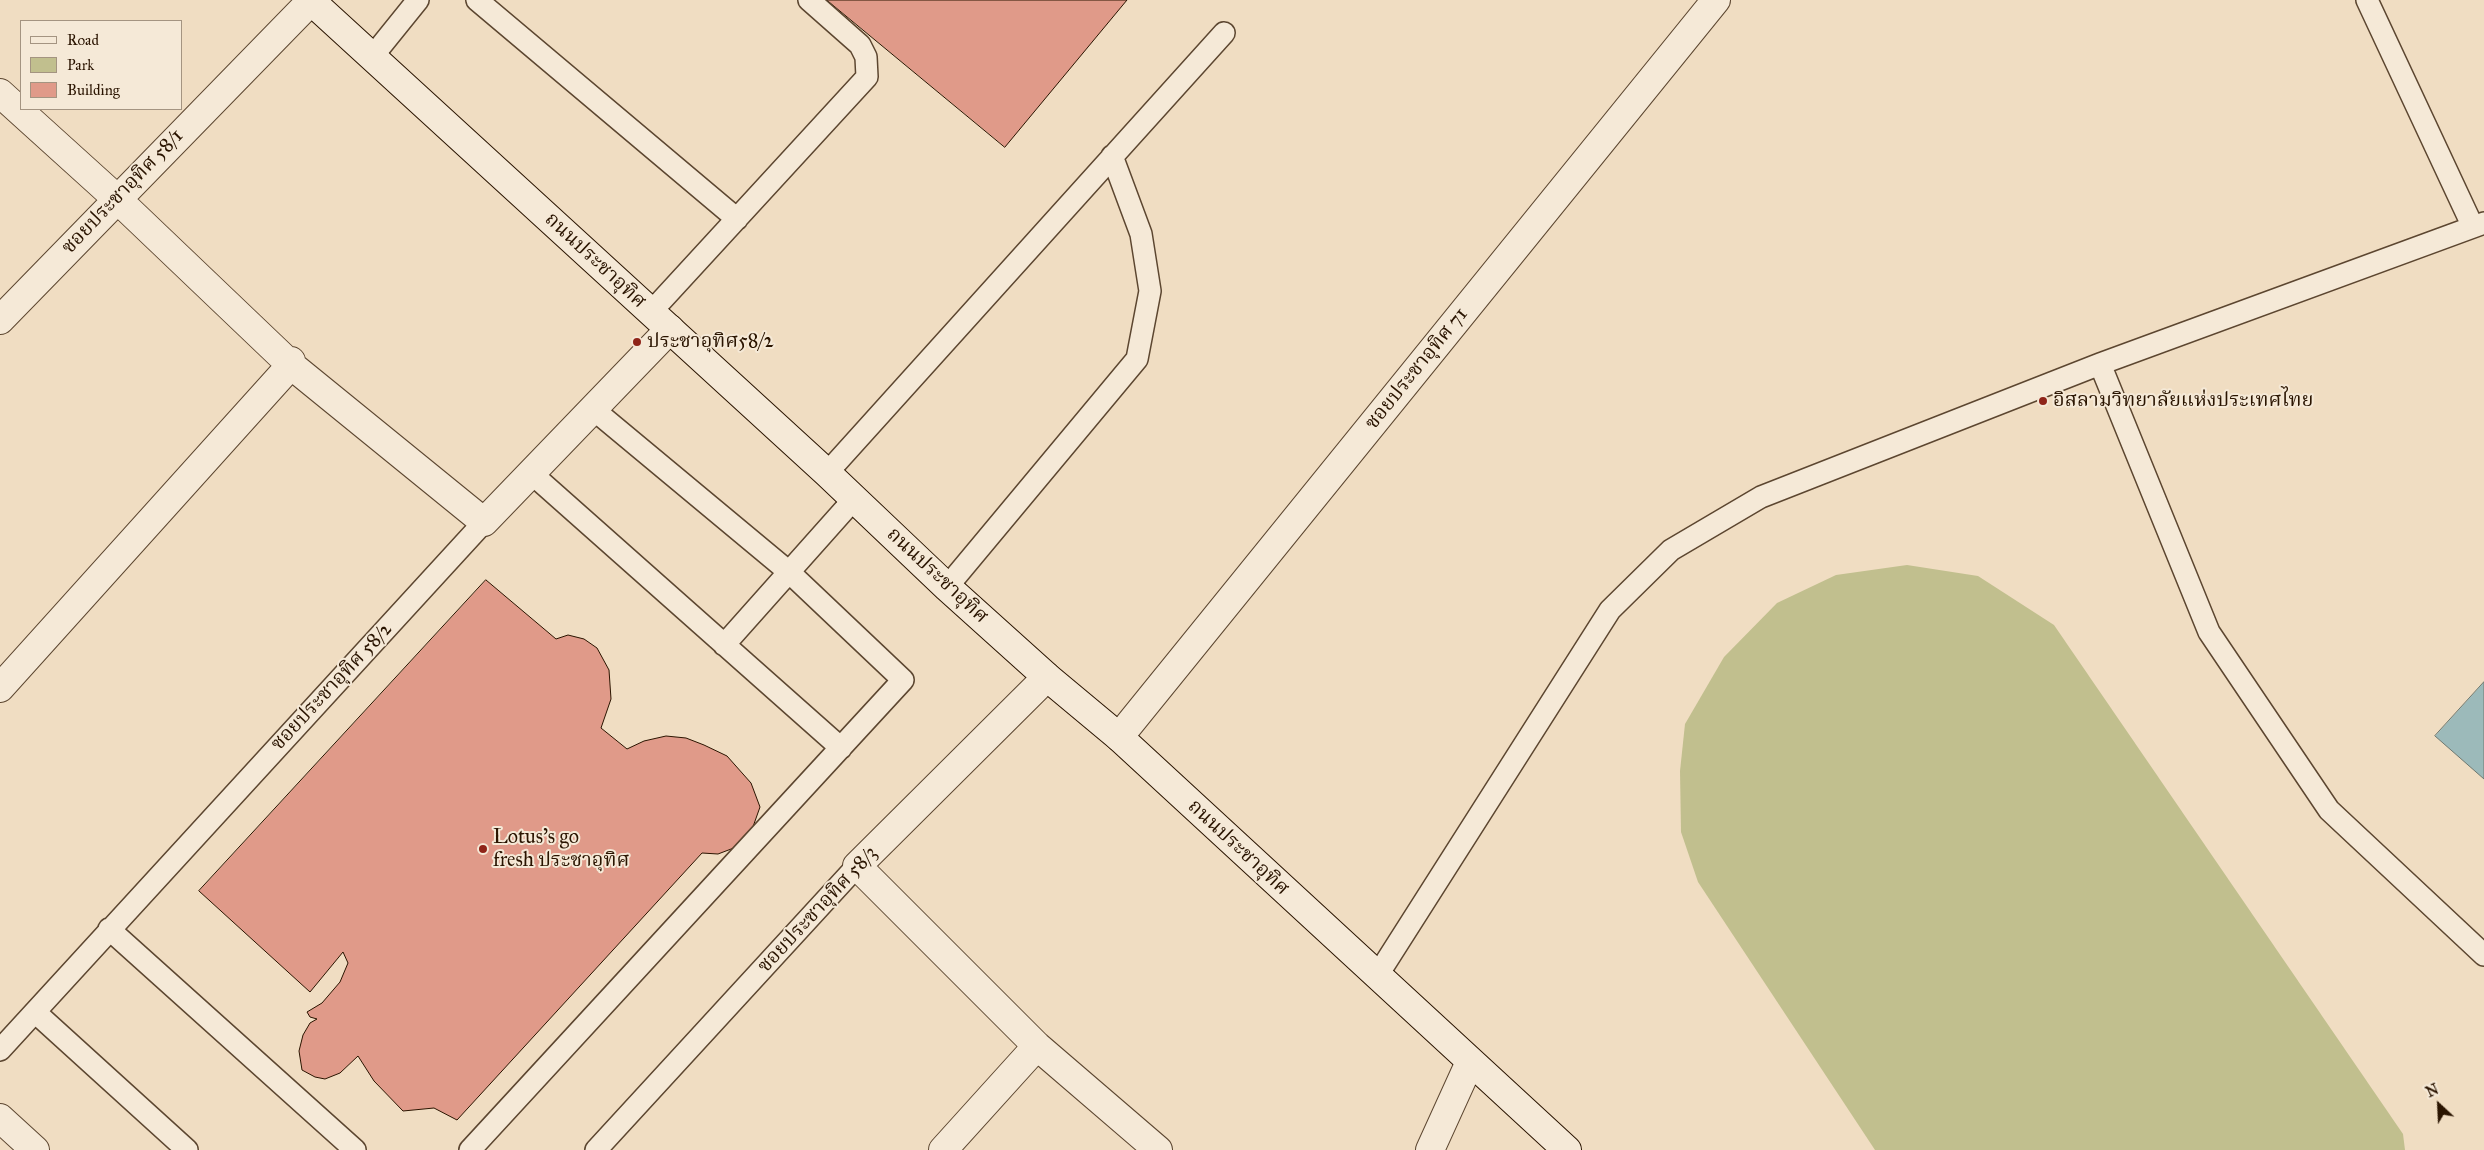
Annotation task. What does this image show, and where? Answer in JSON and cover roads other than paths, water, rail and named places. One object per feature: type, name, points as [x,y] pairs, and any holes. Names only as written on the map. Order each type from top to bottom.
[{"type":"street","name":"ถนนประชาอุทิศ","points":[[310,0],[827,473],[947,587],[1047,677],[1119,737],[1567,1150]]},
{"type":"street","name":"ซอยประชาอุทิศ 58/1","points":[[0,320],[116,198],[310,0]]},
{"type":"street","name":"ซอยประชาอุทิศ 71","points":[[1119,737],[1716,0]]},
{"type":"street","points":[[0,94],[116,198],[291,363],[484,522]]},
{"type":"street","name":"ซอยประชาอุทิศ 58/2","points":[[484,522],[593,409],[660,321]]},
{"type":"street","points":[[0,688],[291,363]]},
{"type":"street","name":"ซอยประชาอุทิศ 58/3","points":[[857,866],[1047,677]]},
{"type":"street","points":[[857,866],[1037,1046],[1158,1150]]},
{"type":"street","points":[[943,1150],[1037,1046]]},
{"type":"street","points":[[1430,1150],[1470,1062]]},
{"type":"street","points":[[0,1118],[35,1150]]},
{"type":"lane","points":[[372,56],[418,0]]},
{"type":"lane","points":[[477,0],[737,219]]},
{"type":"lane","points":[[660,321],[737,219],[867,77],[866,57],[860,45],[809,0]]},
{"type":"lane","points":[[1377,976],[1610,610],[1671,550],[1761,497],[2100,364],[2478,225],[2367,0]]},
{"type":"lane","points":[[827,473],[1224,33]]},
{"type":"lane","points":[[947,587],[1137,359],[1150,291],[1141,234],[1112,156]]},
{"type":"lane","points":[[2100,364],[2209,632],[2328,810],[2484,955]]},
{"type":"lane","points":[[470,1150],[903,680],[790,572],[593,409]]},
{"type":"lane","points":[[531,473],[840,748]]},
{"type":"lane","points":[[724,645],[854,499]]},
{"type":"lane","name":"ซอยประชาอุทิศ 58/2","points":[[0,1050],[484,522]]},
{"type":"lane","name":"ซอยประชาอุทิศ 58/3","points":[[596,1150],[857,866]]},
{"type":"lane","points":[[109,929],[356,1150]]},
{"type":"lane","points":[[35,1012],[187,1150]]},
{"type":"water","points":[[2484,682],[2484,779],[2435,736]]},
{"type":"place","name":"ประชาอุทิศ58/2","points":[[637,342]]},
{"type":"place","name":"อิสลามวิทยาลัยแห่งประเทศไทย","points":[[2043,401]]},
{"type":"place","name":"Lotus's go fresh ประชาอุทิศ","points":[[483,849]]}]
